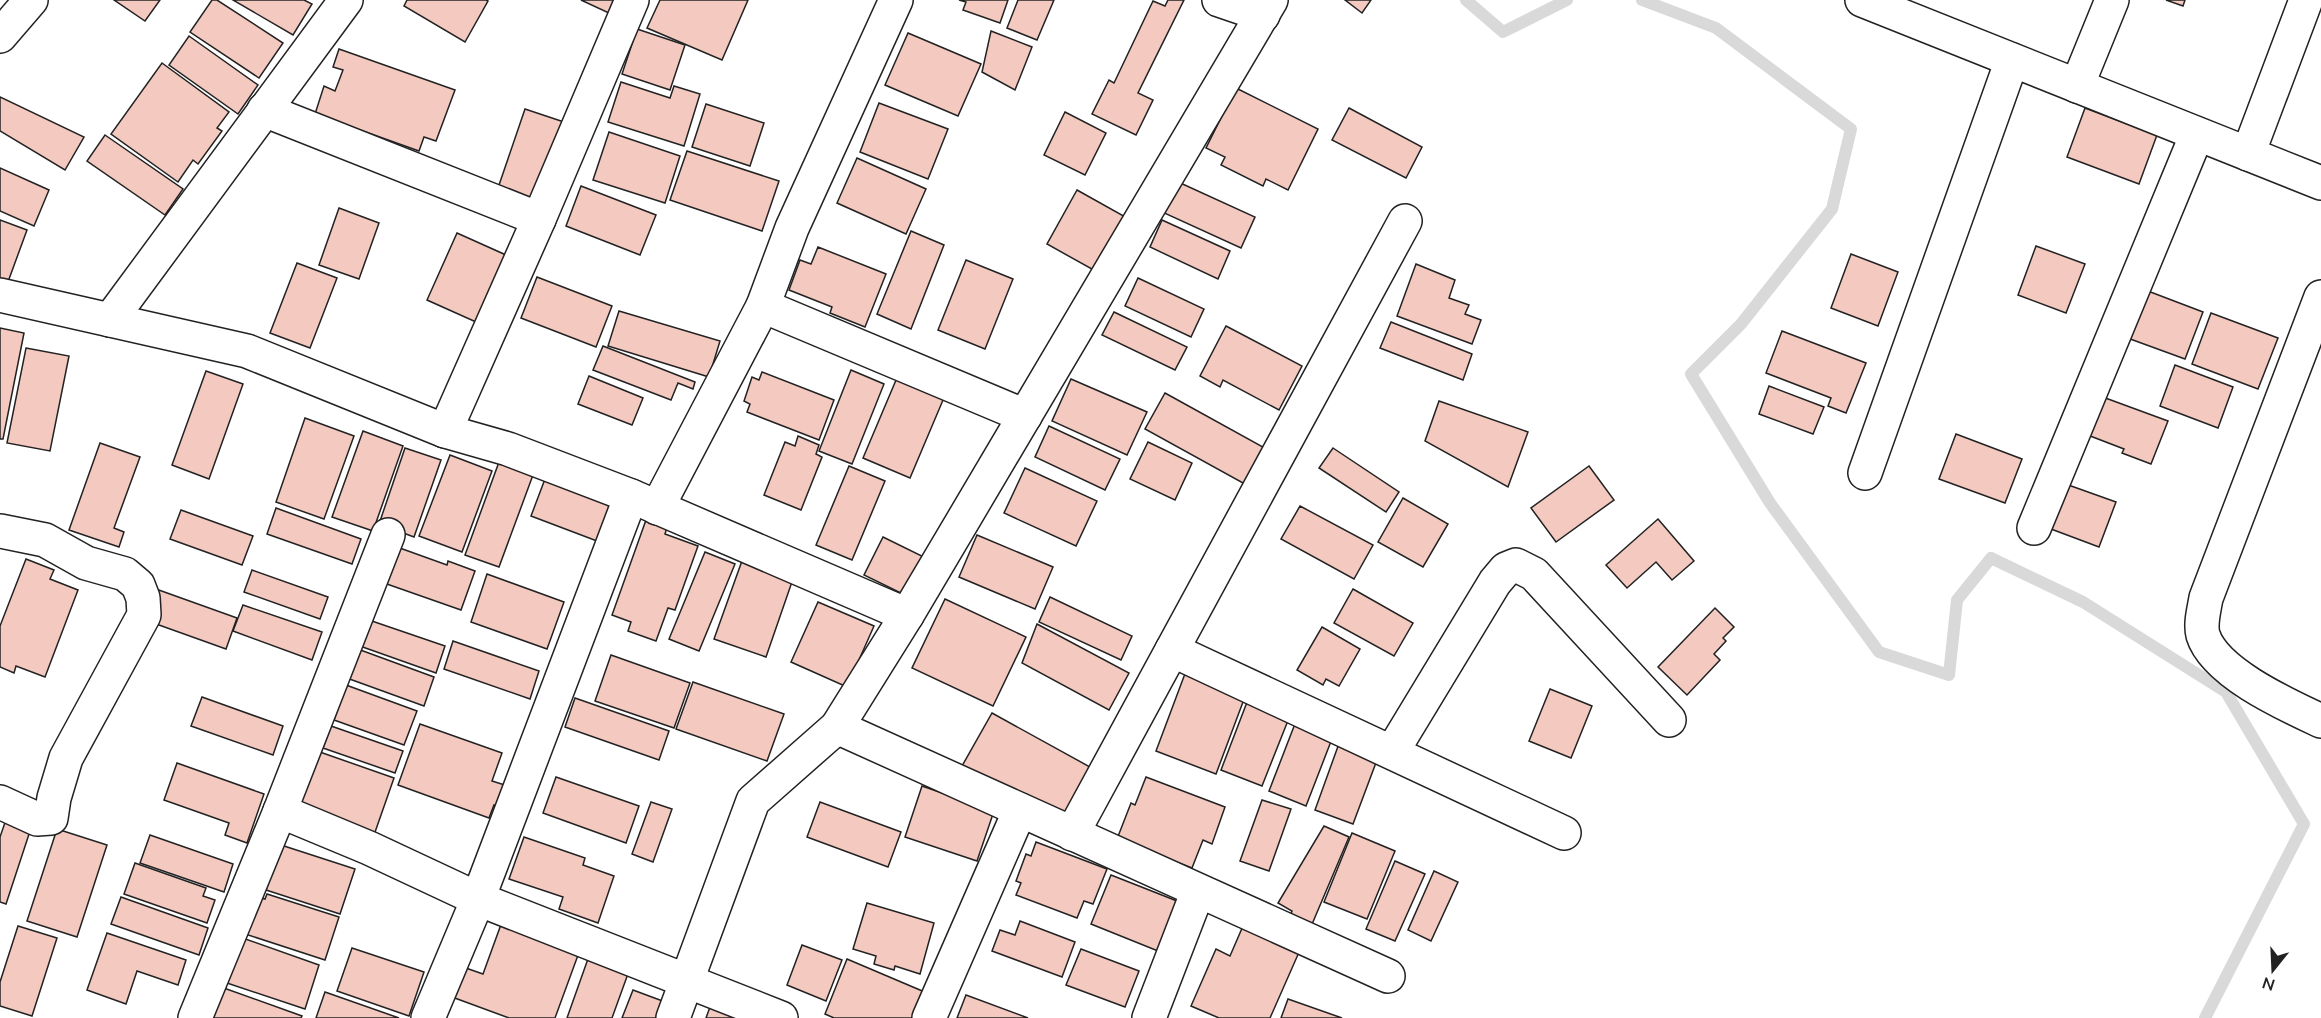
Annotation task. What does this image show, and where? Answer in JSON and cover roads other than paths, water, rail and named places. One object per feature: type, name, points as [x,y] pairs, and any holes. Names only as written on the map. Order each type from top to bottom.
[{"type":"street","points":[[0,36],[31,0]]},
{"type":"street","points":[[110,320],[346,0]]},
{"type":"street","points":[[445,431],[539,219],[632,0]]},
{"type":"street","points":[[428,1018],[644,502],[763,306],[792,228],[896,0]]},
{"type":"street","points":[[673,1018],[753,801],[837,727],[907,615],[1267,7],[1219,0]]},
{"type":"street","points":[[1862,0],[1900,7],[2012,60],[2321,183]]},
{"type":"street","points":[[2076,86],[2112,0]]},
{"type":"street","points":[[2248,154],[2307,0]]},
{"type":"street","points":[[1865,473],[2012,60]]},
{"type":"street","points":[[264,110],[539,219]]},
{"type":"street","points":[[2034,528],[2197,134]]},
{"type":"street","points":[[1072,834],[1405,221]]},
{"type":"street","points":[[0,296],[247,351],[445,431],[508,449],[644,502],[907,615]]},
{"type":"street","points":[[2321,297],[2206,598],[2202,620],[2203,635],[2213,653],[2228,666],[2268,696],[2321,721]]},
{"type":"street","points":[[763,306],[1025,416]]},
{"type":"street","points":[[0,531],[45,540],[86,563],[125,574],[138,585],[143,597],[144,615],[66,758],[54,798],[51,818],[37,819],[0,802]]},
{"type":"street","points":[[195,1018],[280,811],[388,535]]},
{"type":"street","points":[[1392,752],[1495,582],[1506,569],[1516,566],[1534,574],[1669,720]]},
{"type":"street","points":[[1172,650],[1564,833]]},
{"type":"street","points":[[837,727],[1388,976]]},
{"type":"street","points":[[928,1018],[1020,810]]},
{"type":"street","points":[[280,811],[369,848],[478,899],[781,1018]]},
{"type":"street","points":[[1149,1018],[1198,891]]},
{"type":"waterway","points":[[1466,0],[1503,32],[1567,0]]},
{"type":"waterway","points":[[1642,0],[1716,28],[1851,129],[1832,209],[1741,324],[1691,374],[1770,503],[1879,652],[1949,675],[1957,600],[1991,558],[2083,602],[2226,692],[2304,824],[2205,1018]]}]
